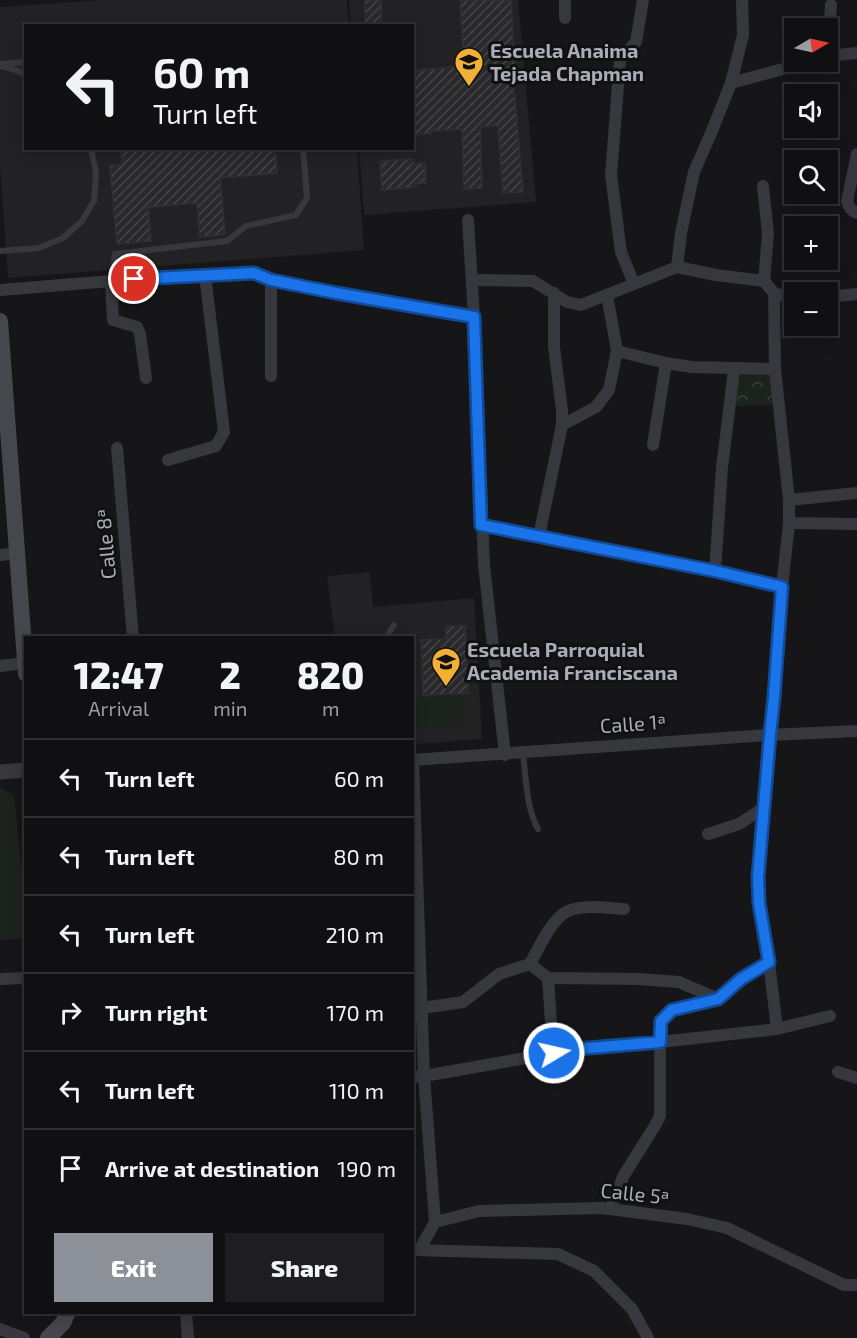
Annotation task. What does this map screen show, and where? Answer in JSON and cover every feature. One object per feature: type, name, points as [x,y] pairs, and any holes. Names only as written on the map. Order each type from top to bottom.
[{"type":"main road","points":[[0,321],[4,444],[17,554],[24,655]]},
{"type":"main road","points":[[48,1338],[63,1323],[67,1314]]},
{"type":"street","points":[[565,0],[565,18]]},
{"type":"street","points":[[634,284],[621,252],[610,175],[620,60],[636,42],[643,0]]},
{"type":"street","points":[[677,267],[681,233],[694,172],[731,84],[743,35],[742,0]]},
{"type":"street","points":[[830,18],[831,5]]},
{"type":"street","points":[[838,55],[857,53]]},
{"type":"street","points":[[731,84],[784,69]]},
{"type":"street","points":[[857,154],[847,201],[852,211],[857,213]]},
{"type":"street","points":[[763,186],[768,234],[764,281]]},
{"type":"street","points":[[468,220],[474,317],[481,525],[505,755]]},
{"type":"street","points":[[472,280],[533,281],[567,302],[580,305],[677,267],[764,281],[774,293],[784,296]]},
{"type":"street","points":[[0,290],[111,280],[254,273],[271,280],[358,298],[474,317]]},
{"type":"street","points":[[168,460],[216,446],[224,432],[205,276]]},
{"type":"street","points":[[111,280],[113,320],[137,327],[146,378]]},
{"type":"street","points":[[271,280],[271,376]]},
{"type":"street","points":[[539,536],[562,425],[554,347],[554,293]]},
{"type":"street","points":[[774,293],[775,369],[789,500],[789,523],[758,877],[759,903],[777,1029]]},
{"type":"street","points":[[838,296],[857,294]]},
{"type":"street","points":[[562,425],[596,407],[609,390],[617,351],[607,295]]},
{"type":"street","points":[[617,351],[692,367],[775,369]]},
{"type":"street","points":[[653,445],[666,363]]},
{"type":"street","points":[[715,571],[722,468],[734,369]]},
{"type":"street","name":"Calle 8ª","points":[[117,448],[133,636]]},
{"type":"street","points":[[789,500],[857,493]]},
{"type":"street","points":[[789,523],[857,524]]},
{"type":"street","points":[[481,525],[715,571],[782,587]]},
{"type":"street","points":[[0,555],[17,554]]},
{"type":"street","points":[[0,666],[24,669]]},
{"type":"street","name":"Calle 1ª","points":[[414,760],[857,731]]},
{"type":"street","points":[[0,772],[24,770]]},
{"type":"street","points":[[708,834],[739,824],[765,807]]},
{"type":"street","points":[[414,808],[418,1077],[435,1222],[416,1250]]},
{"type":"street","points":[[418,1000],[463,1002],[500,974],[530,964],[550,928],[566,912],[585,908],[624,909]]},
{"type":"street","points":[[610,1209],[624,1175],[660,1116],[661,1021],[672,1010],[718,999],[741,979],[769,962]]},
{"type":"street","points":[[530,964],[548,978],[679,982],[718,999]]},
{"type":"street","points":[[0,979],[24,978]]},
{"type":"street","points":[[548,978],[554,1053]]},
{"type":"street","points":[[418,1077],[577,1049],[777,1029],[830,1016]]},
{"type":"street","points":[[838,1072],[857,1078]]},
{"type":"street","name":"Calle 5ª","points":[[435,1222],[478,1211],[610,1209],[687,1219],[727,1227],[844,1285],[857,1285]]},
{"type":"street","points":[[416,1250],[558,1254],[594,1271],[632,1309],[648,1338]]},
{"type":"street","points":[[186,1314],[188,1338]]},
{"type":"street","points":[[0,1329],[24,1338]]},
{"type":"lane","points":[[0,65],[24,62]]},
{"type":"lane","points":[[0,65],[24,74]]},
{"type":"lane","points":[[0,251],[39,248],[63,238],[82,221],[94,201],[96,173],[91,150]]},
{"type":"lane","points":[[111,280],[115,254],[227,241],[246,226],[296,215],[308,198],[303,150]]},
{"type":"lane","points":[[387,636],[394,625]]},
{"type":"lane","points":[[523,753],[527,791],[533,819],[538,829]]},
{"type":"shaded area","points":[[102,0],[347,0],[349,24],[24,24],[24,150],[357,150],[364,250],[8,278],[0,167],[0,7]]},
{"type":"shaded area","name":"Escuela Anaima Tejada Chapman","points":[[349,0],[518,0],[536,202],[364,215],[359,150],[414,150],[414,24],[351,24]]},
{"type":"shaded area","name":"Escuela Parroquial Academia Franciscana","points":[[370,572],[373,607],[474,598],[482,739],[414,744],[414,636],[335,636],[327,576]]},
{"type":"green space","points":[[738,372],[772,372],[775,405],[734,406]]},
{"type":"green space","points":[[463,696],[464,725],[414,727],[414,698]]},
{"type":"green space","points":[[0,787],[14,795],[24,894],[24,938],[0,940]]},
{"type":"building","points":[[365,0],[381,0],[382,24],[365,24]]},
{"type":"building","points":[[460,0],[511,0],[515,76],[513,76],[523,192],[503,193],[498,125],[480,127],[482,188],[464,189],[462,129],[431,131],[431,133],[415,135],[414,71],[464,66]]},
{"type":"building","points":[[121,150],[275,150],[277,173],[220,178],[225,234],[200,237],[197,203],[148,207],[151,241],[117,244],[110,166],[122,165]]},
{"type":"building","points":[[413,159],[413,164],[425,163],[426,183],[414,184],[414,187],[382,190],[380,161]]},
{"type":"building","points":[[446,626],[465,626],[468,693],[423,695],[421,640],[446,639]]},
{"type":"place","name":"Escuela Anaima Tejada Chapman","points":[[469,88]]},
{"type":"place","name":"Escuela Parroquial Academia Franciscana","points":[[446,688]]},
{"type":"route","points":[[134,279],[254,273],[271,280],[358,298],[474,317],[481,525],[715,571],[782,587],[758,877],[759,903],[769,962],[741,979],[718,999],[672,1010],[661,1021],[660,1042],[554,1053]]}]
